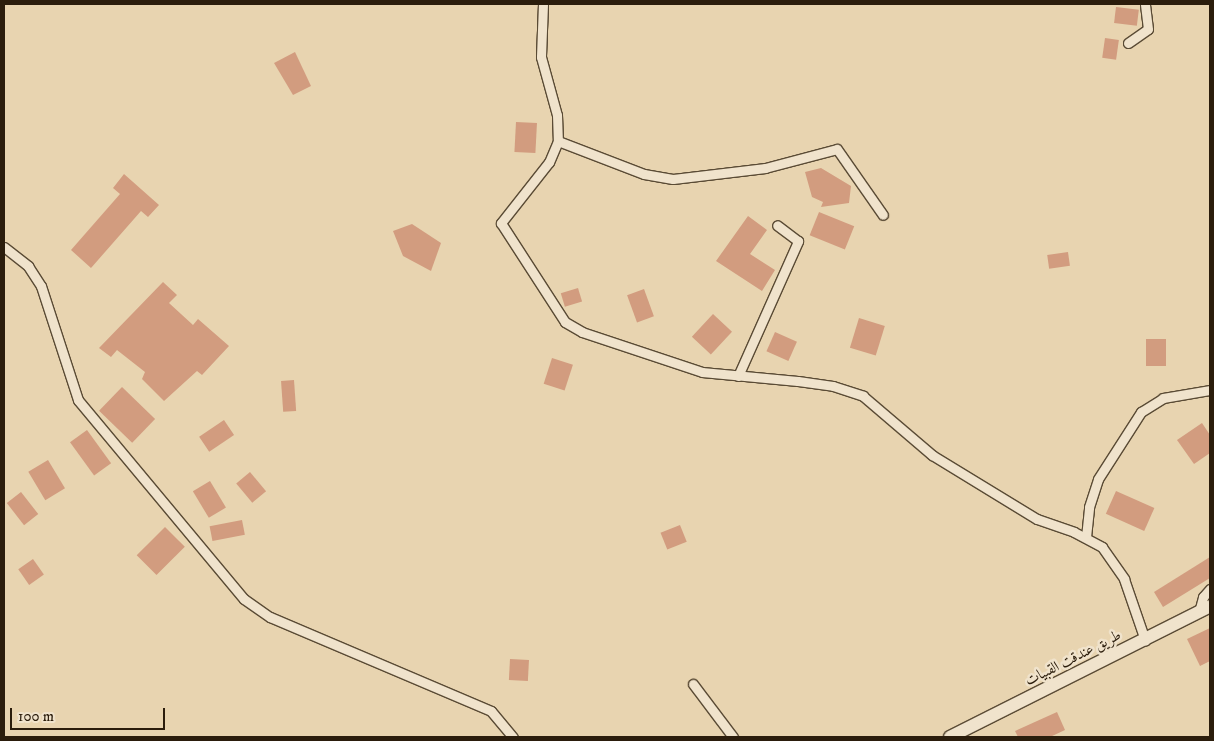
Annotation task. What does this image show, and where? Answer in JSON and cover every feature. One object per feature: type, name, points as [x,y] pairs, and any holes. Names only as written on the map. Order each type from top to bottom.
[{"type":"main road","name":"طريق عندقت القبيات","points":[[950,737],[1205,609]]},
{"type":"street","points":[[543,4],[543,68],[556,115],[558,141],[549,162],[501,223],[565,322],[582,332],[702,372],[833,386],[863,396],[932,456],[1037,519],[1086,537],[1102,547],[1114,562],[1132,599],[1145,640]]},
{"type":"street","points":[[1128,43],[1148,29],[1146,4]]},
{"type":"street","points":[[558,141],[644,174],[672,179],[765,168],[839,150],[883,215]]},
{"type":"street","points":[[738,376],[798,241],[777,225]]},
{"type":"street","points":[[4,247],[28,266],[41,286],[78,400],[244,599],[270,616],[491,711],[513,737]]},
{"type":"street","points":[[1086,537],[1089,507],[1098,479],[1142,412],[1163,398],[1210,390]]},
{"type":"street","points":[[1205,609],[1203,597],[1210,589]]},
{"type":"street","points":[[693,684],[734,737]]},
{"type":"building","points":[[1116,7],[1139,10],[1137,26],[1114,23]]},
{"type":"building","points":[[1105,38],[1119,40],[1116,60],[1102,58]]},
{"type":"building","points":[[295,52],[311,86],[293,95],[274,63]]},
{"type":"building","points":[[516,122],[537,123],[535,153],[514,152]]},
{"type":"building","points":[[821,168],[851,186],[849,203],[821,207],[823,202],[812,197],[805,172]]},
{"type":"building","points":[[124,174],[159,205],[148,217],[141,211],[91,268],[71,250],[120,194],[113,188]]},
{"type":"building","points":[[819,212],[854,226],[845,249],[810,235]]},
{"type":"building","points":[[748,216],[767,230],[750,254],[775,270],[762,291],[716,261]]},
{"type":"building","points":[[412,224],[441,243],[431,271],[403,256],[393,231]]},
{"type":"building","points":[[1068,252],[1070,266],[1049,269],[1047,255]]},
{"type":"building","points":[[163,282],[177,295],[169,303],[193,325],[198,319],[229,346],[202,375],[197,371],[164,401],[142,379],[145,372],[117,350],[111,357],[99,348]]},
{"type":"building","points":[[578,288],[582,301],[565,307],[561,293]]},
{"type":"building","points":[[644,289],[654,316],[637,322],[627,295]]},
{"type":"building","points":[[713,314],[732,332],[711,354],[692,337]]},
{"type":"building","points":[[859,318],[885,326],[876,356],[850,348]]},
{"type":"building","points":[[775,332],[797,342],[788,361],[766,351]]},
{"type":"building","points":[[1146,339],[1166,339],[1166,366],[1146,366]]},
{"type":"building","points":[[552,358],[573,365],[565,390],[544,384]]},
{"type":"building","points":[[294,380],[296,411],[283,412],[281,381]]},
{"type":"building","points":[[122,387],[155,419],[132,443],[99,411]]},
{"type":"building","points":[[224,420],[234,435],[209,452],[199,437]]},
{"type":"building","points":[[1202,423],[1210,435],[1210,453],[1194,464],[1177,440]]},
{"type":"building","points":[[87,430],[111,463],[94,476],[70,442]]},
{"type":"building","points":[[48,460],[65,488],[45,500],[28,472]]},
{"type":"building","points":[[250,472],[266,491],[252,503],[236,484]]},
{"type":"building","points":[[210,481],[226,508],[209,518],[193,491]]},
{"type":"building","points":[[1116,491],[1154,508],[1144,531],[1106,514]]},
{"type":"building","points":[[21,492],[38,514],[24,525],[7,503]]},
{"type":"building","points":[[242,520],[245,535],[212,541],[210,526]]},
{"type":"building","points":[[680,525],[687,542],[667,550],[661,533]]},
{"type":"building","points":[[165,527],[185,547],[157,575],[137,555]]},
{"type":"building","points":[[1210,557],[1210,578],[1163,607],[1154,592]]},
{"type":"building","points":[[33,559],[44,575],[29,585],[18,569]]},
{"type":"building","points":[[1210,628],[1210,661],[1200,666],[1187,639]]},
{"type":"building","points":[[510,659],[529,660],[528,681],[509,680]]},
{"type":"building","points":[[1057,712],[1065,730],[1050,737],[1018,737],[1015,731]]}]
